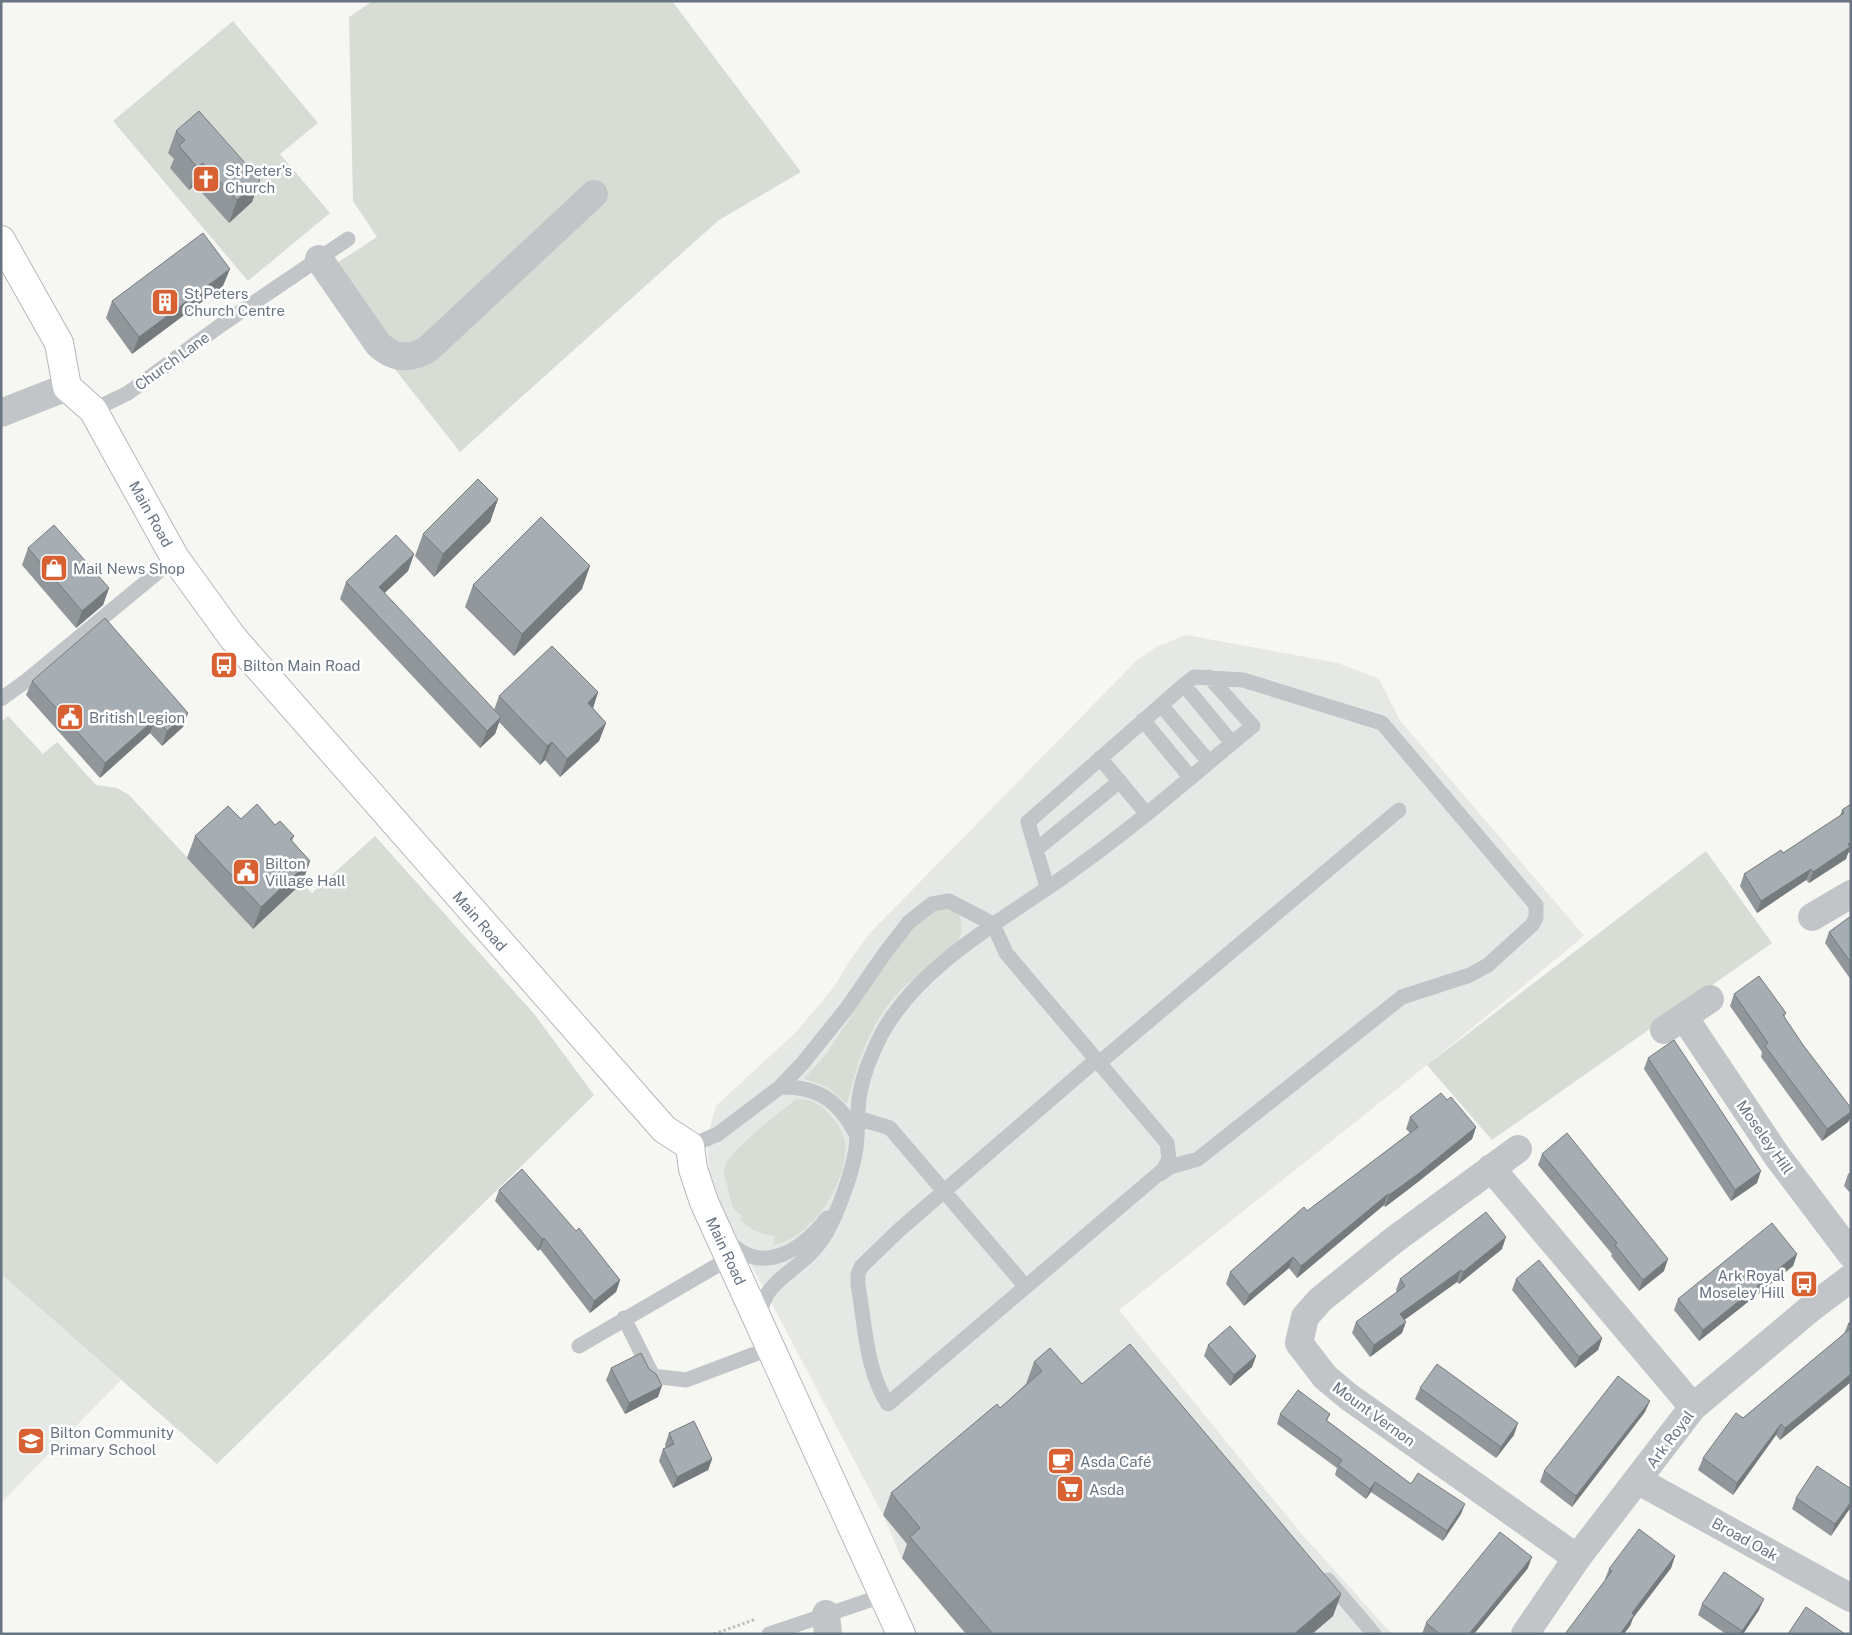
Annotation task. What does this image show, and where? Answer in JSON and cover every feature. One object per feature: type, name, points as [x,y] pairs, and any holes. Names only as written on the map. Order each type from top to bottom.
[{"type":"main road","points":[[1,240],[59,343],[67,387]]},
{"type":"main road","name":"Main Road","points":[[67,387],[92,410],[175,558],[233,638],[370,797],[664,1129],[690,1146],[698,1184],[713,1221],[882,1596],[901,1634]]},
{"type":"street","points":[[319,259],[378,344],[396,356],[411,357],[428,349],[594,194]]},
{"type":"street","points":[[1,413],[67,387]]},
{"type":"street","points":[[1812,917],[1851,894]]},
{"type":"street","name":"Moseley Hill","points":[[1710,998],[1674,1024],[1851,1254]]},
{"type":"street","name":"Mount Vernon","points":[[1518,1149],[1394,1240],[1320,1300],[1305,1317],[1299,1343],[1325,1377],[1350,1398],[1577,1558]]},
{"type":"street","points":[[1491,1168],[1693,1407]]},
{"type":"street","name":"Ark Royal","points":[[1525,1634],[1577,1558],[1639,1481],[1693,1407],[1811,1308],[1851,1278]]},
{"type":"street","name":"Broad Oak","points":[[1639,1481],[1849,1593]]},
{"type":"lane","name":"Church Lane","points":[[92,410],[128,393],[221,325],[348,239]]},
{"type":"lane","points":[[1,699],[26,681],[175,558]]},
{"type":"lane","points":[[624,1318],[653,1376],[686,1380],[768,1341],[761,1310],[768,1291],[816,1246],[828,1229],[842,1198],[851,1169],[857,1136],[860,1091],[878,1042],[894,1013],[926,979],[993,924],[1089,859],[1253,726],[1195,680]]},
{"type":"lane","points":[[1195,680],[1232,743]]},
{"type":"lane","points":[[1047,887],[1028,822],[1143,720],[1195,680],[1243,680],[1382,723],[1533,900],[1537,911],[1536,918],[1528,930],[1482,969],[1464,977],[1402,997],[1198,1159],[1170,1167],[1151,1180]]},
{"type":"lane","points":[[1161,705],[1209,762]]},
{"type":"lane","points":[[1143,720],[1190,777]]},
{"type":"lane","points":[[1100,758],[1146,813]]},
{"type":"lane","points":[[1037,849],[1120,781]]},
{"type":"lane","points":[[690,1146],[718,1134],[780,1087],[802,1064],[847,1008],[899,934],[921,911],[932,904],[949,901],[993,924],[1006,953],[1098,1062],[1168,1146],[1170,1155],[1167,1165],[1151,1180],[888,1404],[879,1390],[873,1372],[858,1274],[867,1259],[1098,1062],[1399,810]]},
{"type":"lane","points":[[780,1087],[794,1087],[828,1098],[842,1110],[857,1136]]},
{"type":"lane","points":[[858,1118],[890,1128],[1026,1287]]},
{"type":"lane","points":[[713,1221],[739,1250],[753,1256],[780,1257],[811,1236],[842,1198]]},
{"type":"lane","points":[[579,1346],[624,1318],[730,1258]]},
{"type":"lane","points":[[1316,1567],[1374,1634]]},
{"type":"lane","points":[[769,1634],[827,1624],[882,1596]]},
{"type":"shaded area","points":[[373,1],[672,1],[801,172],[719,220],[460,452],[320,274],[377,237],[353,201],[349,17]]},
{"type":"shaded area","points":[[233,21],[318,123],[280,154],[330,213],[248,281],[113,121]]},
{"type":"shaded area","points":[[1186,635],[1338,663],[1379,679],[1399,719],[1584,936],[1427,1065],[1119,1310],[1300,1532],[1392,1634],[966,1634],[902,1559],[883,1515],[716,1198],[709,1172],[707,1139],[716,1106],[796,1032],[834,987],[850,960],[870,933],[1137,660],[1158,646]]},
{"type":"shaded area","points":[[8,716],[43,754],[57,742],[96,785],[117,788],[129,795],[253,928],[302,883],[312,893],[375,836],[535,1015],[594,1095],[217,1464],[1,1274],[1,722]]},
{"type":"shaded area","points":[[1706,851],[1772,943],[1492,1140],[1427,1065]]},
{"type":"shaded area","points":[[932,900],[958,913],[961,926],[959,939],[949,952],[907,984],[881,1015],[866,1043],[855,1073],[847,1104],[827,1087],[804,1079],[826,1054],[877,977]]},
{"type":"shaded area","points":[[796,1099],[815,1102],[833,1118],[844,1137],[845,1156],[835,1189],[826,1205],[814,1220],[801,1232],[773,1245],[775,1236],[756,1231],[740,1219],[741,1215],[731,1203],[724,1170],[734,1153],[744,1143]]},
{"type":"shaded area","name":"Bilton Community Primary School","points":[[1,1274],[121,1380],[1,1503]]},
{"type":"building","points":[[199,111],[260,180],[237,200],[203,163],[197,167],[179,146],[185,140],[176,131]]},
{"type":"building","name":"St Peters Church Centre","points":[[203,233],[230,269],[139,337],[112,301]]},
{"type":"building","points":[[478,479],[498,499],[443,554],[423,534]]},
{"type":"building","points":[[541,517],[590,566],[522,634],[473,585]]},
{"type":"building","points":[[54,525],[109,588],[82,611],[28,548]]},
{"type":"building","points":[[396,535],[414,554],[379,587],[501,717],[487,731],[346,582]]},
{"type":"building","points":[[105,618],[188,713],[167,731],[156,718],[105,763],[32,681]]},
{"type":"building","points":[[552,646],[598,692],[588,703],[606,723],[567,759],[552,742],[547,746],[499,696]]},
{"type":"building","points":[[257,804],[275,825],[280,821],[294,836],[290,839],[310,861],[261,907],[195,836],[228,806],[241,819]]},
{"type":"building","points":[[1851,804],[1851,843],[1848,844],[1850,847],[1813,872],[1811,869],[1761,901],[1744,874],[1781,850],[1783,853],[1844,813],[1842,810]]},
{"type":"building","points":[[1851,916],[1851,963],[1829,932]]},
{"type":"building","points":[[1759,976],[1786,1013],[1783,1015],[1803,1045],[1851,1108],[1851,1112],[1827,1129],[1765,1046],[1768,1043],[1734,994]]},
{"type":"building","points":[[1674,1040],[1761,1171],[1735,1190],[1648,1058]]},
{"type":"building","points":[[1441,1093],[1447,1100],[1451,1097],[1476,1127],[1418,1174],[1388,1194],[1301,1266],[1293,1257],[1249,1295],[1230,1272],[1304,1207],[1307,1211],[1418,1127],[1410,1117]]},
{"type":"building","points":[[1567,1133],[1668,1259],[1643,1280],[1615,1245],[1617,1243],[1542,1154]]},
{"type":"building","points":[[522,1169],[576,1231],[579,1228],[620,1280],[594,1301],[544,1238],[542,1239],[499,1190]]},
{"type":"building","points":[[1486,1212],[1506,1237],[1463,1272],[1461,1270],[1400,1314],[1406,1322],[1374,1345],[1356,1322],[1405,1286],[1400,1279]]},
{"type":"building","points":[[1772,1223],[1797,1254],[1703,1330],[1678,1299]]},
{"type":"building","points":[[1539,1260],[1602,1338],[1579,1357],[1516,1279]]},
{"type":"building","points":[[1230,1326],[1256,1356],[1234,1375],[1208,1345]]},
{"type":"building","points":[[1851,1328],[1851,1374],[1785,1428],[1781,1424],[1737,1483],[1703,1458],[1736,1413],[1743,1418]]},
{"type":"building","name":"Asda","points":[[1130,1344],[1341,1594],[1294,1634],[993,1634],[910,1537],[920,1528],[891,1493],[997,1404],[1000,1408],[1042,1371],[1034,1362],[1050,1348],[1082,1384]]},
{"type":"building","points":[[641,1353],[649,1369],[656,1374],[662,1386],[629,1403],[611,1368]]},
{"type":"building","points":[[1437,1364],[1518,1423],[1501,1447],[1420,1388]]},
{"type":"building","points":[[1618,1376],[1650,1401],[1576,1496],[1544,1471]]},
{"type":"building","points":[[1298,1390],[1330,1414],[1326,1420],[1411,1484],[1418,1473],[1465,1504],[1447,1531],[1375,1482],[1370,1489],[1338,1465],[1342,1460],[1280,1414]]},
{"type":"building","points":[[694,1421],[712,1459],[677,1477],[663,1449],[674,1444],[669,1433]]},
{"type":"building","points":[[1817,1466],[1851,1489],[1851,1502],[1835,1524],[1796,1498]]},
{"type":"building","points":[[1639,1529],[1675,1556],[1632,1613],[1634,1615],[1620,1634],[1565,1634],[1612,1571],[1609,1569]]},
{"type":"building","points":[[1500,1532],[1532,1557],[1469,1634],[1440,1634],[1426,1623]]},
{"type":"building","points":[[1724,1572],[1764,1599],[1742,1631],[1702,1604]]},
{"type":"building","points":[[1806,1607],[1845,1634],[1788,1634]]},
{"type":"place","name":"St Peter's Church","points":[[206,179]]},
{"type":"place","name":"St Peters Church Centre","points":[[165,302]]},
{"type":"place","name":"Mail News Shop","points":[[54,568]]},
{"type":"place","name":"Bilton Main Road","points":[[224,665]]},
{"type":"place","name":"British Legion","points":[[70,717]]},
{"type":"place","name":"Bilton Village Hall","points":[[246,872]]},
{"type":"place","name":"Ark Royal Moseley Hill","points":[[1804,1284]]},
{"type":"place","name":"Bilton Community Primary School","points":[[31,1441]]},
{"type":"place","name":"Asda Café","points":[[1061,1461]]},
{"type":"place","name":"Asda","points":[[1070,1489]]}]
